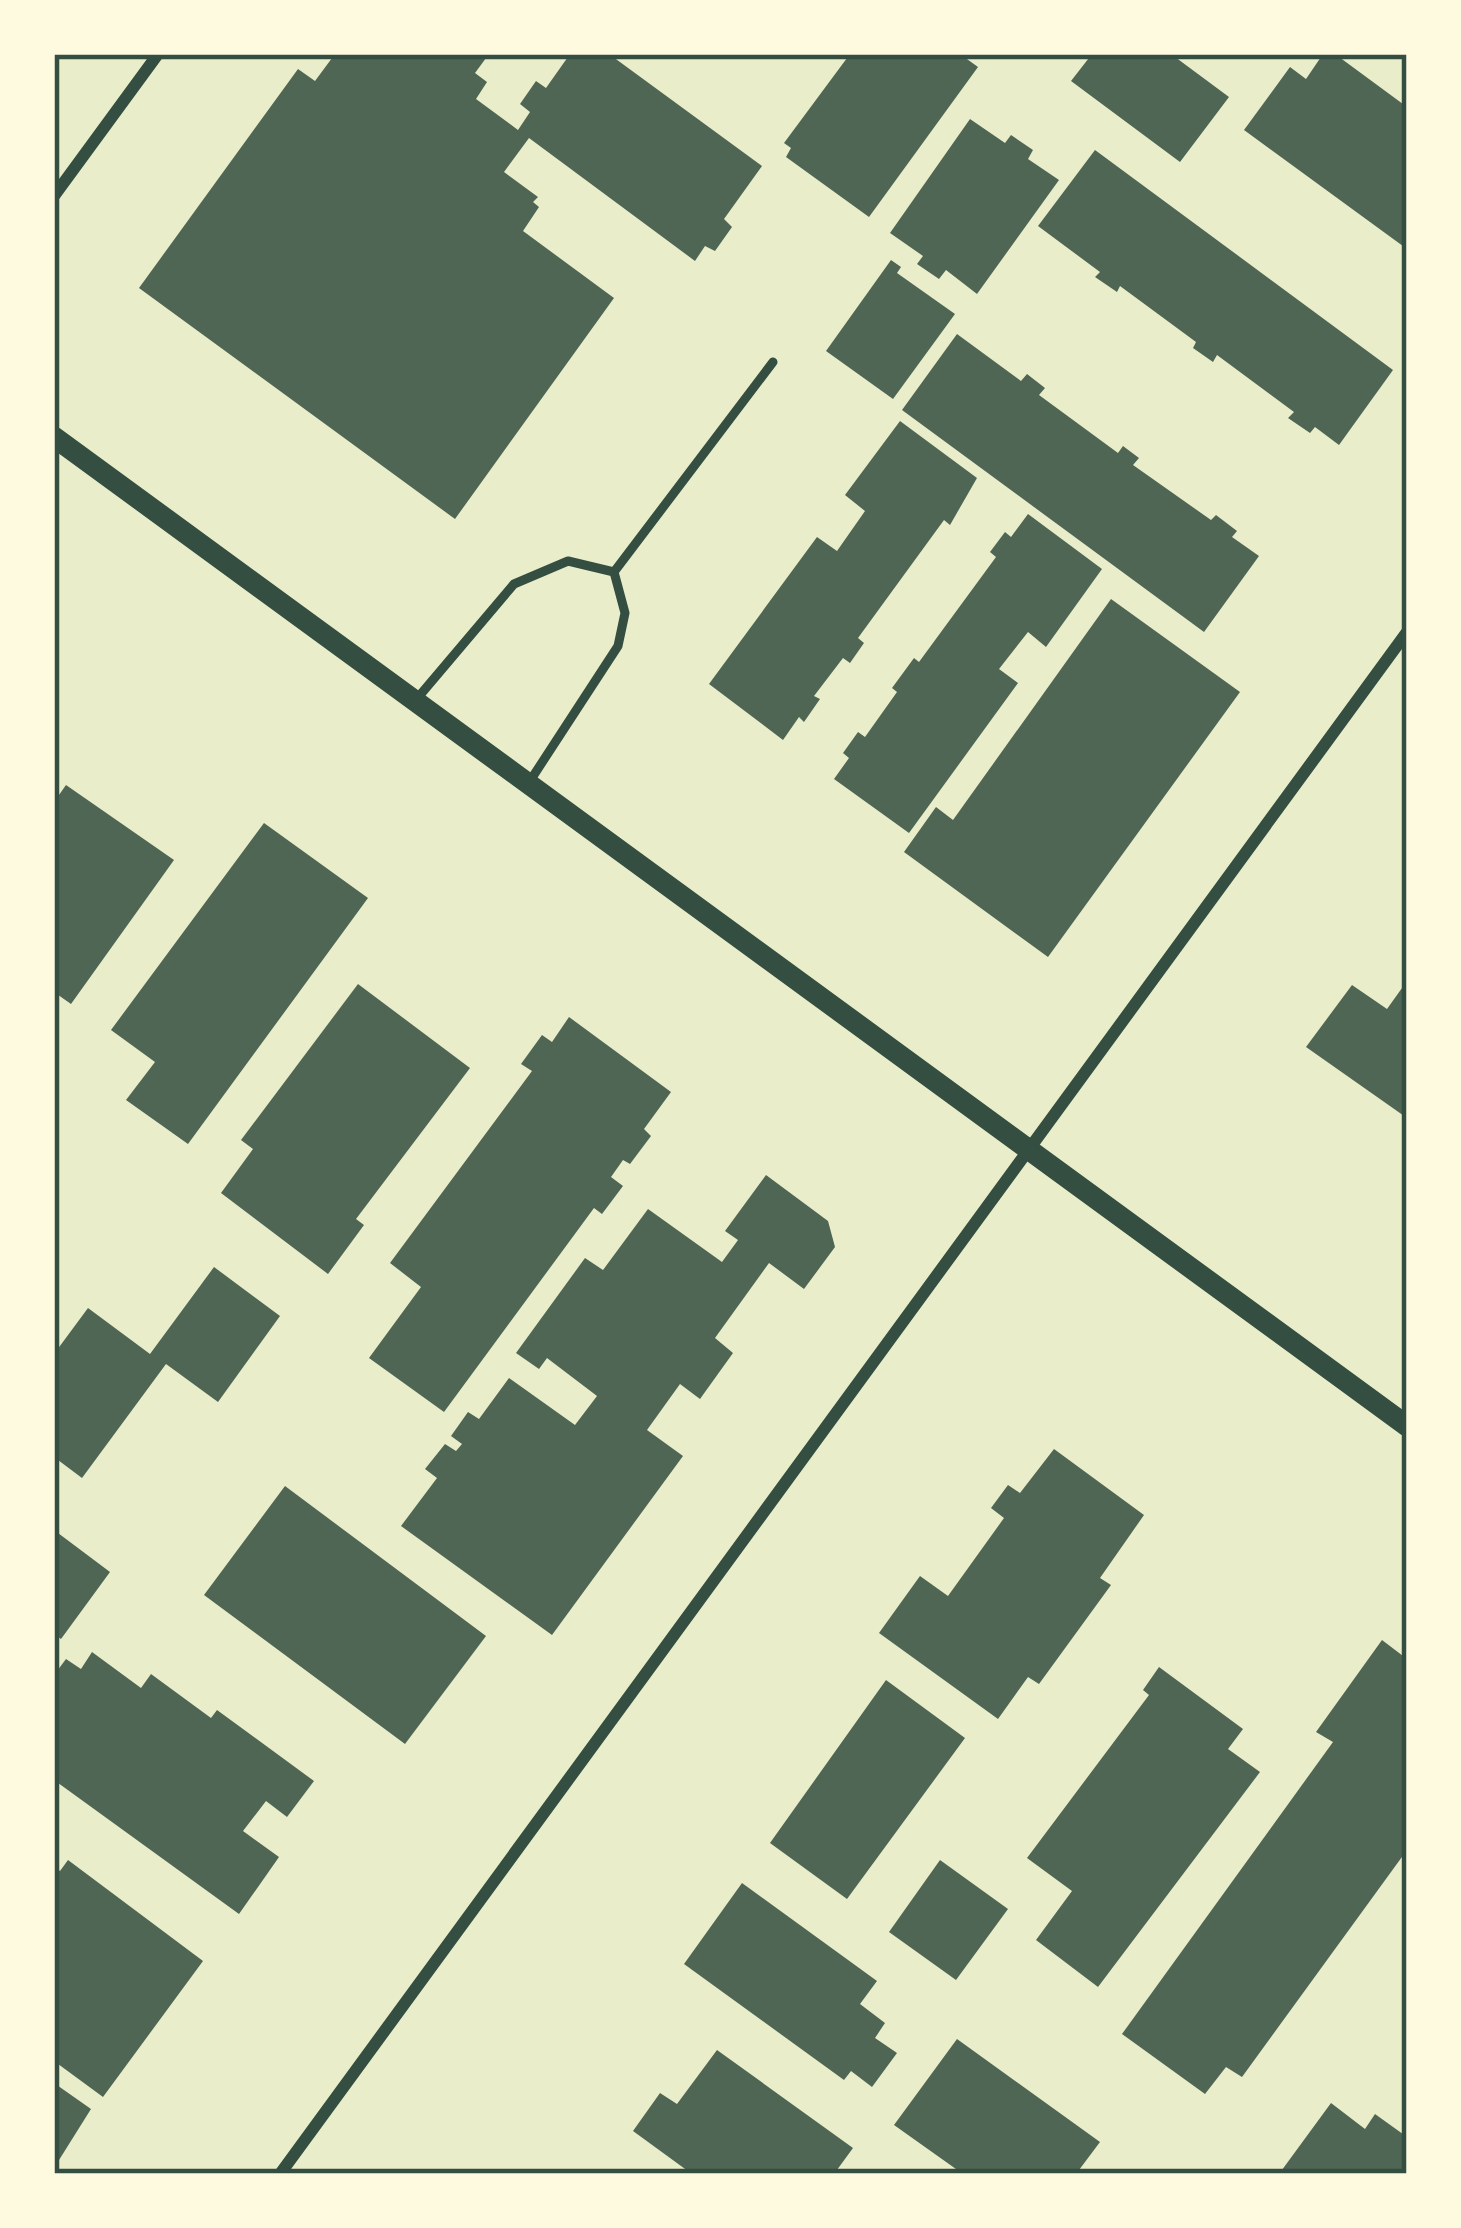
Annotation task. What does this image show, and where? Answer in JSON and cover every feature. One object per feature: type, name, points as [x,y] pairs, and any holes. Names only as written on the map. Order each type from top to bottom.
[{"type":"street","points":[[54,196],[158,54]]},
{"type":"street","points":[[54,437],[1407,1426]]},
{"type":"street","points":[[280,2174],[1407,632]]},
{"type":"lane","points":[[614,572],[773,362]]},
{"type":"lane","points":[[415,701],[514,584],[568,561],[614,572]]},
{"type":"lane","points":[[528,784],[618,646],[625,613],[614,572]]},
{"type":"building","points":[[335,54],[489,54],[475,73],[487,82],[476,99],[518,130],[530,112],[520,104],[536,81],[546,88],[570,54],[609,54],[762,166],[724,219],[732,227],[715,251],[705,246],[695,261],[529,138],[504,172],[538,197],[533,202],[539,207],[523,231],[614,298],[455,519],[139,288],[298,69],[315,81]]},
{"type":"building","points":[[850,54],[960,54],[978,67],[869,217],[786,157],[791,148],[784,143]]},
{"type":"building","points":[[1092,54],[1171,54],[1229,97],[1180,162],[1071,81]]},
{"type":"building","points":[[1323,54],[1335,54],[1407,107],[1407,249],[1244,130],[1290,67],[1306,79]]},
{"type":"building","points":[[970,119],[1005,143],[1011,135],[1033,150],[1028,159],[1059,180],[977,294],[946,270],[939,279],[917,264],[923,256],[890,233]]},
{"type":"building","points":[[1095,150],[1393,370],[1339,445],[1315,427],[1310,433],[1288,418],[1294,412],[1217,355],[1213,362],[1193,348],[1196,342],[1120,286],[1117,292],[1095,277],[1100,272],[1038,226]]},
{"type":"building","points":[[891,260],[901,267],[897,273],[955,314],[893,399],[826,351]]},
{"type":"building","points":[[957,334],[1021,381],[1027,374],[1045,388],[1039,395],[1118,453],[1123,446],[1139,458],[1133,465],[1211,520],[1216,515],[1237,531],[1232,537],[1259,556],[1204,632],[902,410]]},
{"type":"building","points":[[900,421],[977,478],[950,525],[944,520],[858,638],[864,643],[850,663],[843,658],[814,696],[820,699],[804,722],[799,717],[783,740],[709,684],[817,537],[837,551],[865,511],[845,495]]},
{"type":"building","points":[[1028,514],[1102,569],[1046,647],[1028,632],[999,669],[1018,683],[909,833],[834,779],[849,758],[843,753],[858,732],[865,737],[897,692],[892,688],[914,658],[919,662],[996,557],[990,552],[1005,532],[1011,537]]},
{"type":"building","points":[[1111,599],[1240,692],[1048,957],[904,852],[936,807],[953,820]]},
{"type":"building","points":[[66,785],[174,860],[71,1004],[54,992],[54,802]]},
{"type":"building","points":[[264,823],[368,898],[188,1144],[126,1100],[155,1062],[111,1030]]},
{"type":"building","points":[[1407,981],[1407,1118],[1306,1047],[1352,985],[1387,1009]]},
{"type":"building","points":[[358,984],[470,1068],[356,1219],[364,1225],[328,1274],[221,1193],[253,1149],[241,1140]]},
{"type":"building","points":[[569,1017],[671,1092],[644,1129],[651,1136],[630,1164],[623,1160],[611,1177],[623,1186],[602,1214],[594,1208],[444,1412],[369,1358],[421,1287],[390,1263],[532,1071],[521,1064],[542,1035],[552,1042]]},
{"type":"building","points":[[766,1175],[828,1221],[835,1247],[804,1289],[769,1263],[715,1338],[733,1353],[700,1399],[680,1384],[647,1430],[683,1456],[552,1635],[401,1526],[437,1478],[425,1469],[445,1444],[456,1451],[462,1444],[451,1436],[468,1412],[479,1419],[509,1378],[575,1425],[597,1396],[547,1358],[539,1369],[516,1353],[585,1258],[603,1270],[648,1209],[722,1262],[738,1240],[725,1231]]},
{"type":"building","points":[[214,1267],[280,1316],[218,1402],[166,1364],[82,1478],[54,1457],[54,1354],[88,1308],[150,1354]]},
{"type":"building","points":[[1054,1449],[1144,1515],[1100,1578],[1111,1585],[1039,1684],[1028,1677],[998,1719],[879,1633],[920,1576],[948,1596],[1004,1518],[991,1508],[1008,1485],[1020,1493]]},
{"type":"building","points":[[285,1486],[486,1636],[405,1744],[204,1595]]},
{"type":"building","points":[[54,1530],[110,1572],[61,1639],[54,1634]]},
{"type":"building","points":[[1382,1640],[1407,1659],[1407,1850],[1242,2077],[1226,2067],[1205,2094],[1122,2034],[1333,1742],[1316,1732]]},
{"type":"building","points":[[92,1652],[141,1688],[151,1674],[211,1718],[217,1710],[314,1781],[287,1817],[266,1801],[243,1831],[279,1857],[239,1914],[54,1780],[54,1675],[66,1659],[81,1669]]},
{"type":"building","points":[[1159,1667],[1243,1729],[1228,1749],[1260,1772],[1098,1987],[1036,1940],[1072,1891],[1027,1858],[1149,1695],[1143,1690]]},
{"type":"building","points":[[886,1680],[965,1738],[847,1899],[770,1843]]},
{"type":"building","points":[[68,1860],[203,1961],[103,2097],[54,2061],[54,1866],[60,1871]]},
{"type":"building","points":[[940,1860],[1008,1909],[956,1980],[889,1932]]},
{"type":"building","points":[[742,1883],[877,1981],[860,2004],[885,2023],[875,2038],[897,2053],[872,2087],[851,2071],[844,2080],[684,1964]]},
{"type":"building","points":[[957,2039],[1100,2142],[1076,2174],[963,2174],[894,2125]]},
{"type":"building","points":[[717,2050],[853,2148],[834,2174],[692,2174],[633,2131],[660,2093],[677,2104]]},
{"type":"building","points":[[54,2083],[91,2109],[54,2168]]},
{"type":"building","points":[[1331,2103],[1365,2129],[1375,2114],[1407,2137],[1407,2174],[1279,2174]]}]
